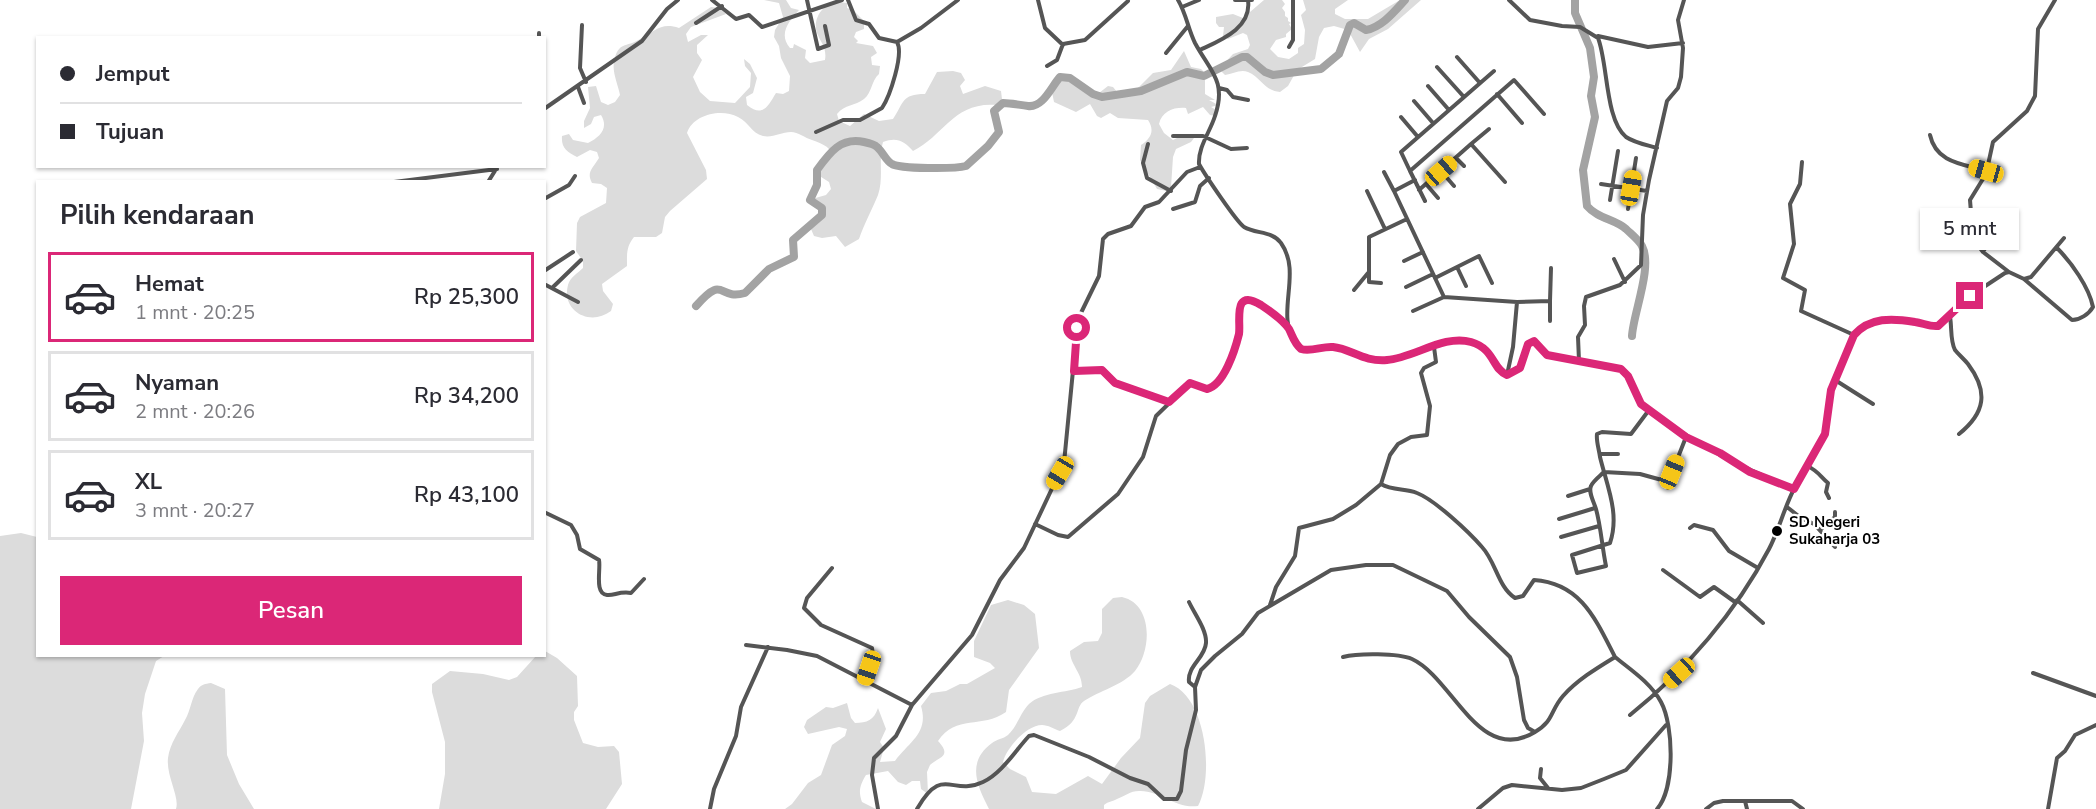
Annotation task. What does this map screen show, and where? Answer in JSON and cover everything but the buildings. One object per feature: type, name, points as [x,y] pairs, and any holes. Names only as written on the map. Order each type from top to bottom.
[{"type":"street","points":[[546,107],[642,41],[667,9],[678,0]]},
{"type":"street","points":[[712,0],[736,19],[749,15],[762,27],[842,0]]},
{"type":"street","points":[[807,0],[818,49],[829,45],[825,26]]},
{"type":"street","points":[[848,0],[856,20],[869,24],[879,38],[897,42],[921,28],[958,0]]},
{"type":"street","points":[[1038,0],[1045,28],[1063,45]]},
{"type":"street","points":[[1178,0],[1188,26],[1217,78],[1219,88],[1217,111],[1199,157],[1200,167],[1242,225],[1274,236],[1283,246],[1289,267],[1288,328],[1301,349],[1336,348],[1372,360],[1390,360],[1459,339],[1477,344],[1486,350],[1501,372],[1507,375]]},
{"type":"street","points":[[1182,7],[1199,0]]},
{"type":"street","points":[[1200,50],[1235,31],[1247,14],[1250,0],[1235,0]]},
{"type":"street","points":[[1289,47],[1293,40],[1293,0]]},
{"type":"street","points":[[1509,0],[1530,20],[1581,27],[1596,36],[1648,47],[1683,43]]},
{"type":"street","points":[[1579,361],[1578,337],[1585,325],[1585,300],[1590,294],[1610,290],[1625,282],[1640,267],[1647,191],[1667,101],[1680,83],[1683,43],[1678,20],[1684,0]]},
{"type":"street","points":[[2055,0],[2038,29],[2036,96],[2027,111],[1993,142],[1986,171],[1970,204],[1975,240],[1983,252],[2009,272],[2024,279],[2069,318],[2080,319],[2091,311],[2093,307],[2091,299],[2082,279],[2057,248]]},
{"type":"street","points":[[1063,45],[1085,40],[1128,1],[1133,8]]},
{"type":"street","points":[[696,23],[722,6]]},
{"type":"street","points":[[582,25],[580,68],[586,81]]},
{"type":"street","points":[[1166,53],[1188,26]]},
{"type":"street","points":[[1596,36],[1602,50],[1613,110],[1620,131],[1629,139],[1657,148]]},
{"type":"street","points":[[816,132],[843,120],[860,120],[882,108],[900,58],[900,47],[897,42]]},
{"type":"street","points":[[1047,66],[1057,60],[1063,45]]},
{"type":"street","points":[[1457,57],[1480,83]]},
{"type":"street","points":[[1437,66],[1464,97]]},
{"type":"street","points":[[1425,201],[1401,152],[1494,70]]},
{"type":"street","points":[[1410,171],[1514,80],[1544,114]]},
{"type":"street","points":[[1428,86],[1449,110]]},
{"type":"street","points":[[578,87],[584,103]]},
{"type":"street","points":[[1219,88],[1227,90],[1233,97],[1248,100]]},
{"type":"street","points":[[1497,94],[1522,123]]},
{"type":"street","points":[[1414,101],[1434,123]]},
{"type":"street","points":[[1401,117],[1418,137]]},
{"type":"street","points":[[1419,190],[1489,129]]},
{"type":"street","points":[[1930,135],[1934,148],[1944,159],[1986,171]]},
{"type":"street","points":[[1173,136],[1206,137],[1231,149],[1247,148]]},
{"type":"street","points":[[1148,144],[1143,162],[1147,178],[1171,191]]},
{"type":"street","points":[[1472,144],[1505,182]]},
{"type":"street","points":[[1610,200],[1618,151]]},
{"type":"street","points":[[1456,158],[1464,166]]},
{"type":"street","points":[[1629,209],[1636,158]]},
{"type":"street","points":[[1802,162],[1799,186],[1790,204],[1793,248],[1783,278],[1805,290],[1801,306],[1802,312],[1854,335]]},
{"type":"street","points":[[878,809],[872,762],[875,755],[896,735],[912,705],[972,635],[1000,580],[1024,548],[1064,463],[1078,319],[1099,276],[1104,239],[1108,234],[1131,226],[1145,207],[1159,202],[1187,172],[1200,167]]},
{"type":"street","points":[[409,180],[497,168]]},
{"type":"street","points":[[1441,171],[1454,186]]},
{"type":"street","points":[[1384,172],[1444,297]]},
{"type":"street","points":[[546,198],[569,185],[575,176]]},
{"type":"street","points":[[1173,208],[1195,202],[1200,186],[1209,178]]},
{"type":"street","points":[[1394,191],[1415,180]]},
{"type":"street","points":[[1426,184],[1438,198]]},
{"type":"street","points":[[1601,184],[1647,191]]},
{"type":"street","points":[[1366,191],[1385,229]]},
{"type":"street","points":[[1380,283],[1368,282],[1369,237],[1407,219]]},
{"type":"street","points":[[1983,252],[1998,226]]},
{"type":"street","points":[[2024,279],[2031,277],[2064,238]]},
{"type":"street","points":[[546,270],[573,252]]},
{"type":"street","points":[[1404,261],[1423,252]]},
{"type":"street","points":[[1406,287],[1479,256],[1492,284]]},
{"type":"street","points":[[552,288],[581,260]]},
{"type":"street","points":[[1614,260],[1625,282]]},
{"type":"street","points":[[1457,267],[1466,286]]},
{"type":"street","points":[[1550,321],[1551,268]]},
{"type":"street","points":[[1354,290],[1368,272]]},
{"type":"street","points":[[1630,715],[1679,673],[1736,601],[1770,548],[1794,489],[1825,434],[1829,398],[1854,335],[1863,326],[1880,320],[1902,320],[1934,327],[1950,317],[1964,300],[2009,272]]},
{"type":"street","points":[[546,285],[579,302]]},
{"type":"street","points":[[1413,311],[1444,297],[1517,302],[1550,301]]},
{"type":"street","points":[[1035,524],[1058,536],[1068,537],[1112,500],[1141,461],[1154,420],[1169,402],[1190,383],[1207,389],[1217,383],[1238,338],[1240,329],[1238,313],[1245,302],[1253,301],[1262,306],[1288,328]]},
{"type":"street","points":[[1507,375],[1513,347],[1517,302]]},
{"type":"street","points":[[1950,317],[1954,348],[1976,376],[1982,391],[1978,413],[1971,424],[1959,434]]},
{"type":"street","points":[[1507,375],[1520,368],[1526,348],[1532,341],[1538,344],[1546,355],[1621,369],[1628,376],[1641,404],[1686,437],[1720,453],[1750,472],[1794,489]]},
{"type":"street","points":[[1270,605],[1276,587],[1297,551],[1299,528],[1333,519],[1356,505],[1381,484],[1390,455],[1398,444],[1407,439],[1428,434],[1430,406],[1421,373],[1424,368],[1436,362],[1434,347]]},
{"type":"street","points":[[1074,371],[1102,370],[1115,383],[1169,402]]},
{"type":"street","points":[[1835,380],[1873,404]]},
{"type":"street","points":[[1590,489],[1599,526],[1602,546],[1606,566],[1577,573],[1572,555],[1602,546],[1611,540],[1611,532],[1615,523],[1613,502],[1597,438],[1599,432],[1631,434],[1649,410]]},
{"type":"street","points":[[1668,489],[1686,437]]},
{"type":"street","points":[[1600,454],[1618,454]]},
{"type":"street","points":[[1807,466],[1819,472],[1828,483],[1826,492],[1829,498]]},
{"type":"street","points":[[1604,472],[1640,474],[1669,482]]},
{"type":"street","points":[[1568,496],[1590,489],[1604,472]]},
{"type":"street","points":[[1381,484],[1390,489],[1413,491],[1435,504],[1486,551],[1503,584],[1515,598],[1523,596],[1534,580],[1553,584],[1576,595],[1585,604],[1615,657],[1656,694],[1664,709],[1670,746],[1667,787],[1664,800],[1657,809]]},
{"type":"street","points":[[1787,507],[1820,530],[1835,547]]},
{"type":"street","points":[[1559,519],[1595,508]]},
{"type":"street","points":[[1820,530],[1835,517],[1835,512]]},
{"type":"street","points":[[546,513],[570,524],[578,536],[580,549],[599,560],[598,586],[603,594],[609,595],[622,591],[631,593],[644,579]]},
{"type":"street","points":[[1690,528],[1694,525],[1713,530],[1729,551],[1758,568]]},
{"type":"street","points":[[1561,537],[1599,526]]},
{"type":"street","points":[[917,809],[928,790],[935,786],[970,785],[985,781],[1002,767],[1029,736],[1034,735],[1148,784],[1164,799],[1175,800],[1181,791],[1185,750],[1196,710],[1195,687],[1199,674],[1209,661],[1242,634],[1254,616],[1270,605],[1285,599],[1331,570],[1366,565],[1393,565],[1439,585],[1451,594],[1469,617],[1508,652],[1515,669],[1524,720],[1535,732]]},
{"type":"street","points":[[832,568],[807,598],[804,608],[821,625],[872,648],[873,656],[865,681]]},
{"type":"street","points":[[1663,570],[1700,597],[1714,587],[1736,601],[1763,624]]},
{"type":"street","points":[[1189,602],[1206,639],[1203,651],[1190,674],[1189,682],[1195,687]]},
{"type":"street","points":[[746,645],[817,656],[912,705]]},
{"type":"street","points":[[710,809],[714,789],[736,736],[741,707],[768,647]]},
{"type":"street","points":[[1343,657],[1388,655],[1410,658],[1432,676],[1459,706],[1491,735],[1512,741],[1535,732],[1549,722],[1561,699],[1570,689],[1615,657]]},
{"type":"street","points":[[2033,673],[2096,696]]},
{"type":"street","points":[[1478,809],[1503,788],[1512,785],[1562,790],[1581,788],[1622,772],[1634,763],[1667,724]]},
{"type":"street","points":[[2048,809],[2057,758],[2065,751],[2075,735],[2096,725]]},
{"type":"street","points":[[1541,770],[1540,778],[1549,788]]},
{"type":"street","points":[[1706,809],[1719,801],[1792,801],[1803,809]]},
{"type":"street","points":[[1745,801],[1747,809]]},
{"type":"shaded area","points":[[764,0],[786,0],[791,8],[799,10],[786,28],[785,38],[790,48],[793,48],[794,44],[806,50],[805,58],[810,63],[825,60],[824,49],[816,27],[820,12],[824,8],[834,3],[847,3],[847,8],[853,10],[864,21],[864,29],[856,32],[854,37],[858,41],[856,43],[873,46],[877,53],[871,57],[872,65],[880,66],[879,74],[864,99],[843,108],[837,114],[839,121],[850,126],[864,114],[879,121],[893,119],[904,100],[917,94],[925,94],[937,72],[961,73],[965,80],[960,86],[963,94],[985,86],[1001,91],[1002,99],[996,105],[981,106],[959,114],[924,145],[913,151],[900,141],[883,142],[878,195],[859,239],[845,247],[836,236],[822,238],[814,236],[811,229],[822,219],[825,210],[825,206],[812,199],[826,195],[831,189],[829,182],[818,175],[831,154],[827,147],[794,132],[763,136],[742,119],[731,114],[716,113],[702,117],[690,126],[687,133],[706,170],[707,179],[665,217],[662,233],[656,237],[634,237],[631,241],[628,247],[627,266],[602,284],[603,291],[613,304],[611,311],[603,316],[594,317],[579,314],[573,309],[567,294],[570,280],[583,268],[583,261],[576,251],[577,223],[580,217],[606,203],[607,188],[601,184],[592,183],[590,179],[591,170],[599,158],[597,152],[590,150],[577,157],[565,149],[562,136],[569,134],[573,140],[588,143],[602,132],[604,124],[601,115],[594,117],[591,124],[584,128],[584,121],[590,108],[588,87],[596,86],[601,102],[608,105],[615,102],[620,95],[614,66],[620,48],[654,30],[667,26],[679,28],[711,7],[719,8],[726,14],[691,27],[686,34],[688,42],[701,35],[708,35],[697,45],[697,53],[702,60],[693,77],[700,92],[710,101],[735,103],[750,87],[751,73],[745,66],[744,59],[750,64],[757,78],[753,93],[746,97],[747,105],[757,110],[764,109],[776,93],[783,94],[789,91],[790,76],[774,37],[775,30],[783,17],[779,3]]},
{"type":"shaded area","points":[[1264,0],[1282,0],[1285,4],[1282,8],[1292,29],[1286,37],[1276,40],[1270,49],[1278,57],[1289,59],[1298,53],[1298,48],[1304,44],[1305,30],[1301,15],[1306,10],[1303,0],[1348,0],[1335,9],[1335,14],[1345,19],[1368,19],[1400,0],[1421,0],[1388,29],[1369,39],[1360,52],[1348,30],[1334,26],[1324,28],[1319,37],[1315,59],[1297,70],[1288,86],[1280,92],[1266,87],[1248,72],[1239,71],[1225,75],[1219,69],[1233,54],[1248,49],[1250,45],[1247,35],[1243,33],[1228,39],[1223,36],[1224,27],[1219,27],[1216,17],[1233,14],[1243,18]]},
{"type":"shaded area","points":[[1184,51],[1191,67],[1201,69],[1205,73],[1205,94],[1215,100],[1209,100],[1218,105],[1211,107],[1218,111],[1215,116],[1210,115],[1203,107],[1188,114],[1186,108],[1177,108],[1163,116],[1159,124],[1164,133],[1173,140],[1183,135],[1194,138],[1191,142],[1176,149],[1173,157],[1171,187],[1167,191],[1157,189],[1140,160],[1141,145],[1147,140],[1151,131],[1148,120],[1118,118],[1110,113],[1101,118],[1097,116],[1090,104],[1076,112],[1054,102],[1052,92],[1059,78],[1065,76],[1076,78],[1099,93],[1108,86],[1113,87],[1117,92],[1134,92],[1153,73],[1171,70]]},
{"type":"shaded area","points":[[21,533],[36,537],[36,657],[162,657],[156,661],[145,694],[142,713],[144,741],[131,809],[0,809],[0,536]]},
{"type":"shaded area","points":[[1122,597],[1132,601],[1140,609],[1146,629],[1147,640],[1144,652],[1135,671],[1124,680],[1084,701],[1071,723],[1060,731],[1042,725],[1023,733],[1012,745],[1003,762],[1010,769],[1026,777],[1032,792],[1056,794],[1088,776],[1102,784],[1121,758],[1140,738],[1145,703],[1150,696],[1170,684],[1182,692],[1192,704],[1204,739],[1206,777],[1198,806],[1182,805],[1154,793],[1139,791],[1107,803],[1104,809],[989,809],[976,774],[976,766],[984,750],[1011,732],[1026,708],[1034,700],[1082,687],[1070,651],[1084,642],[1098,641],[1102,633],[1102,609],[1113,598]]},
{"type":"shaded area","points":[[1008,600],[1024,605],[1035,614],[1039,648],[1009,690],[1006,712],[988,720],[953,727],[938,741],[944,754],[930,765],[927,772],[928,794],[921,789],[920,781],[912,781],[906,785],[898,782],[888,771],[866,775],[861,785],[862,802],[876,809],[785,809],[792,804],[808,783],[821,775],[832,745],[845,736],[847,729],[839,727],[808,734],[804,727],[807,720],[826,707],[833,708],[847,703],[851,718],[855,723],[863,722],[870,720],[878,708],[886,729],[880,742],[884,748],[880,762],[895,761],[917,736],[922,723],[921,706],[931,693],[967,684],[995,668],[990,663],[974,657],[974,641],[991,605]]},
{"type":"shaded area","points":[[546,652],[577,676],[578,706],[574,712],[574,720],[583,743],[598,747],[614,746],[619,752],[622,784],[606,809],[439,809],[445,774],[445,742],[432,684],[450,671],[483,674],[509,680],[517,677],[535,657],[546,657]]},
{"type":"shaded area","points":[[211,683],[225,689],[227,755],[239,784],[254,809],[176,809],[176,798],[168,765],[169,753],[199,687]]},
{"type":"waterway","points":[[696,306],[705,296],[717,289],[736,295],[745,293],[769,269],[794,257],[793,240],[822,215],[822,208],[810,200],[817,185],[817,170],[827,157],[842,144],[856,141],[873,144],[890,163],[897,166],[928,168],[966,166],[988,146],[999,132],[994,111],[1003,103],[1028,106],[1038,104],[1060,77],[1070,78],[1093,94],[1102,97],[1141,91],[1187,72],[1204,76],[1242,57],[1247,57],[1265,72],[1273,75],[1321,69],[1339,54],[1350,25],[1354,23],[1366,30],[1377,26],[1405,0]]},
{"type":"waterway","points":[[1575,0],[1575,13],[1590,48],[1594,77],[1591,96],[1595,117],[1583,170],[1587,206],[1596,214],[1626,229],[1641,244],[1645,255],[1644,278],[1632,336]]},
{"type":"place","name":"SD Negeri Sukaharja 03","points":[[1777,531]]},
{"type":"route","points":[[1077,328],[1074,371],[1102,370],[1115,383],[1169,402],[1190,383],[1205,389],[1216,385],[1238,338],[1240,329],[1238,313],[1247,301],[1253,301],[1262,306],[1288,328],[1301,349],[1331,347],[1372,360],[1390,360],[1459,339],[1482,346],[1491,354],[1501,372],[1507,375],[1520,368],[1528,344],[1534,341],[1547,355],[1621,369],[1628,376],[1641,404],[1686,437],[1720,453],[1750,472],[1794,489],[1825,434],[1832,387],[1854,335],[1859,329],[1873,321],[1880,320],[1902,320],[1938,326],[1970,296]]}]
